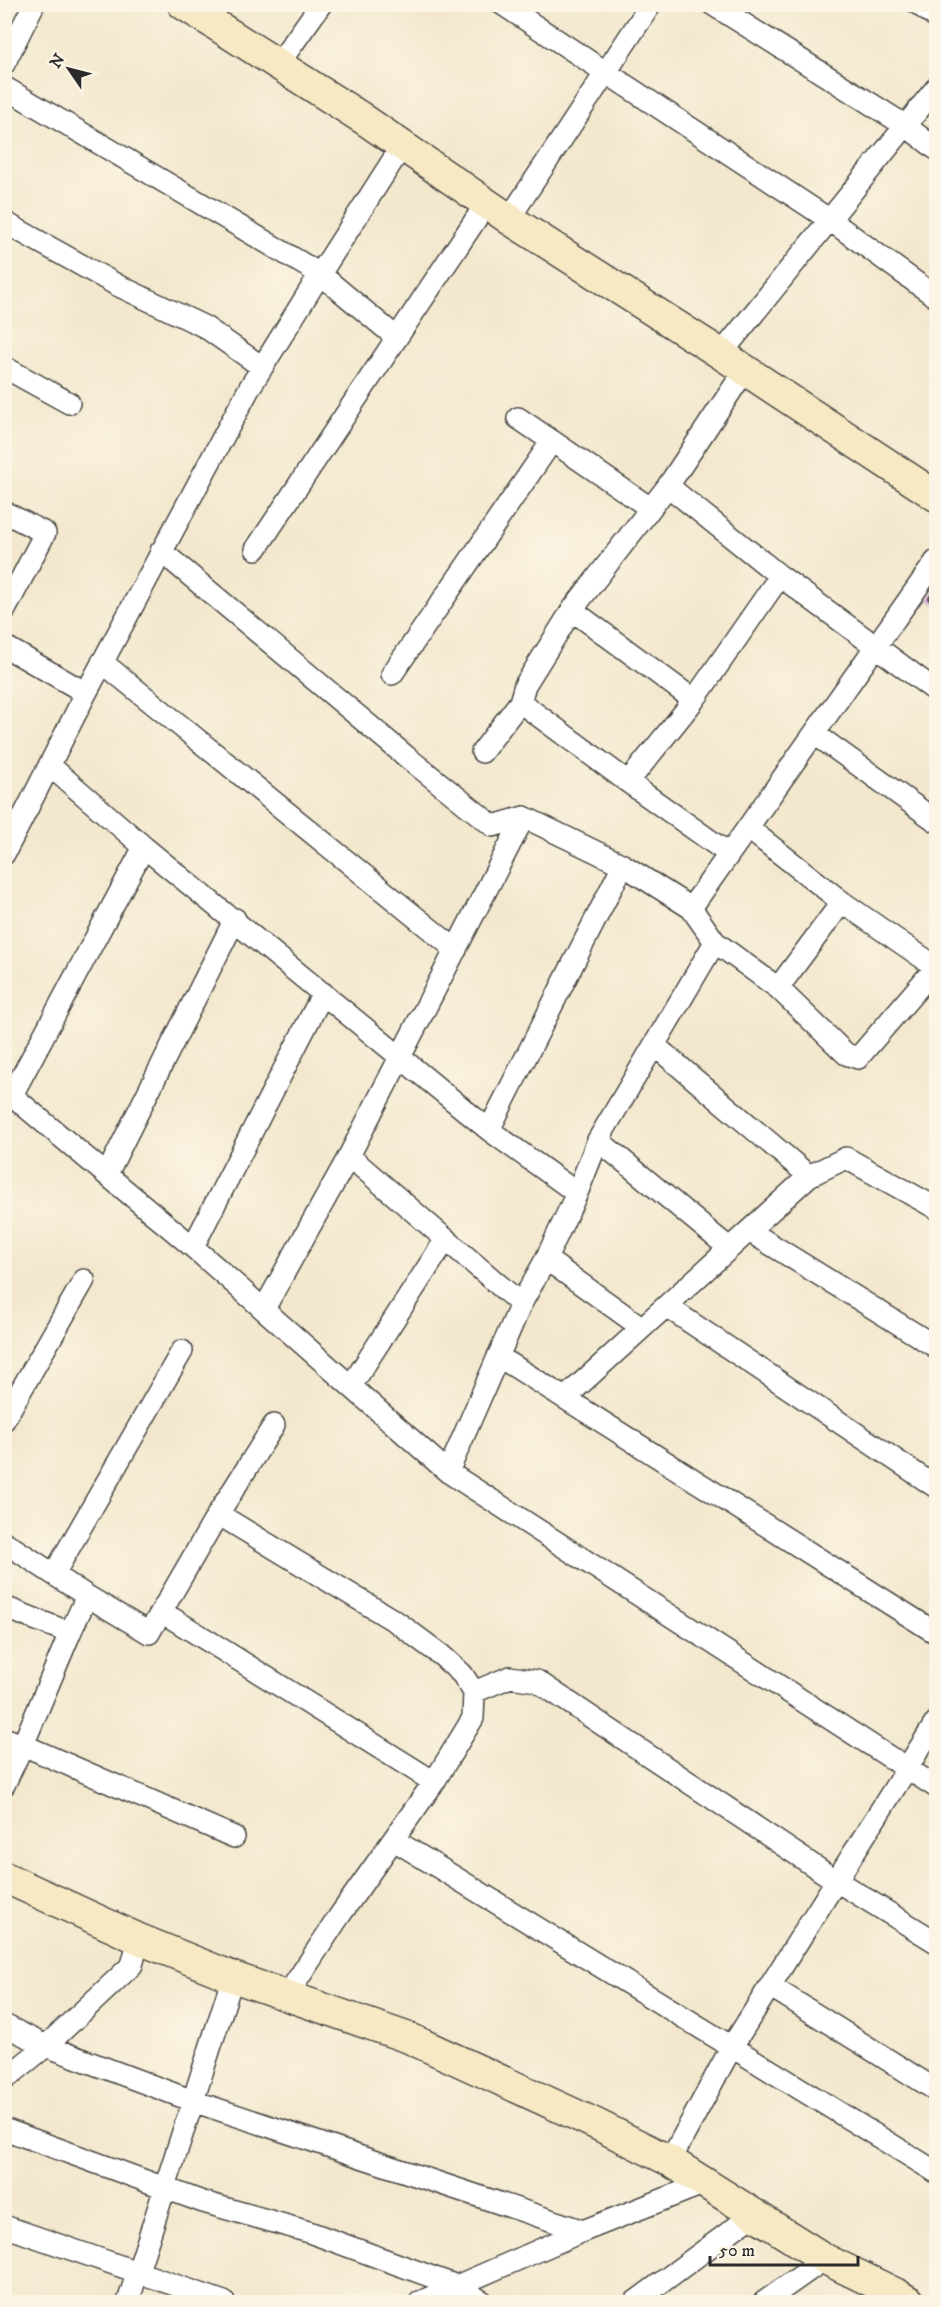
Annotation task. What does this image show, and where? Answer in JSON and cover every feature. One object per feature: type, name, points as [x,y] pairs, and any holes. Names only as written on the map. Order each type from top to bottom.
[{"type":"street","points":[[4,64],[34,4]]},
{"type":"street","points":[[183,4],[936,496]]},
{"type":"street","points":[[277,66],[321,4]]},
{"type":"street","points":[[502,4],[830,220],[936,297]]},
{"type":"street","points":[[256,549],[397,338],[606,71],[651,4]]},
{"type":"street","points":[[712,4],[906,126],[936,149]]},
{"type":"street","points":[[918,4],[936,16]]},
{"type":"street","points":[[4,87],[320,274],[397,338]]},
{"type":"street","points":[[482,752],[520,702],[525,685],[572,610],[668,486],[733,362],[830,220],[936,88]]},
{"type":"street","points":[[4,854],[11,824],[49,765],[161,550],[262,367],[402,146]]},
{"type":"street","points":[[4,222],[117,285],[205,327],[262,367]]},
{"type":"street","points":[[4,367],[69,403]]},
{"type":"street","points":[[518,418],[650,508]]},
{"type":"street","points":[[392,674],[552,441]]},
{"type":"street","points":[[668,486],[780,576],[936,691]]},
{"type":"street","points":[[4,512],[45,533],[4,612]]},
{"type":"street","points":[[161,550],[408,758],[493,826],[524,817],[623,865],[691,908],[715,942],[778,988],[846,1054],[858,1058],[936,967],[843,902],[749,829]]},
{"type":"street","points":[[691,908],[749,829],[936,561]]},
{"type":"street","points":[[628,782],[694,700],[780,576]]},
{"type":"street","points":[[572,610],[694,700]]},
{"type":"street","points":[[4,646],[86,693]]},
{"type":"street","points":[[102,662],[456,950]]},
{"type":"street","points":[[520,702],[729,854]]},
{"type":"street","points":[[815,734],[936,821]]},
{"type":"street","points":[[49,765],[144,847],[489,1130],[577,1193]]},
{"type":"street","points":[[264,1309],[349,1156],[524,817]]},
{"type":"street","points":[[144,847],[8,1092],[193,1247],[448,1472],[936,1787]]},
{"type":"street","points":[[489,1130],[623,865]]},
{"type":"street","points":[[778,988],[843,902]]},
{"type":"street","points":[[107,1174],[235,920]]},
{"type":"street","points":[[448,1472],[521,1304],[546,1259],[577,1193],[598,1140],[715,942]]},
{"type":"street","points":[[193,1247],[323,993]]},
{"type":"street","points":[[654,1045],[809,1176]]},
{"type":"street","points":[[598,1140],[729,1248]]},
{"type":"street","points":[[349,1156],[521,1304]]},
{"type":"street","points":[[565,1398],[809,1176],[846,1158],[936,1208]]},
{"type":"street","points":[[749,1230],[936,1347]]},
{"type":"street","points":[[351,1386],[446,1239]]},
{"type":"street","points":[[546,1259],[641,1327]]},
{"type":"street","points":[[4,1420],[84,1281]]},
{"type":"street","points":[[666,1306],[936,1487]]},
{"type":"street","points":[[54,1574],[182,1351]]},
{"type":"street","points":[[498,1356],[936,1633]]},
{"type":"street","points":[[4,1542],[149,1633],[218,1514],[274,1425]]},
{"type":"street","points":[[218,1514],[398,1623],[462,1674],[474,1692],[473,1718],[434,1782],[340,1915],[286,1997]]},
{"type":"street","points":[[4,1785],[14,1741],[87,1596]]},
{"type":"street","points":[[4,1607],[70,1633]]},
{"type":"street","points":[[162,1612],[434,1782]]},
{"type":"street","points":[[474,1692],[510,1677],[537,1681],[835,1880],[936,1942]]},
{"type":"street","points":[[670,2161],[731,2048],[936,1722]]},
{"type":"street","points":[[14,1741],[234,1837]]},
{"type":"street","points":[[394,1840],[936,2172]]},
{"type":"street","points":[[4,1877],[139,1939],[232,1977],[410,2038],[670,2161],[825,2259],[896,2299]]},
{"type":"street","points":[[4,2080],[45,2046],[132,1965],[139,1939]]},
{"type":"street","points":[[128,2302],[232,1977]]},
{"type":"street","points":[[770,1986],[936,2090]]},
{"type":"street","points":[[4,2025],[45,2046],[194,2101],[583,2230]]},
{"type":"street","points":[[4,2128],[166,2186],[203,2202],[309,2232],[457,2286],[483,2302]]},
{"type":"street","points":[[420,2302],[583,2230],[705,2183]]},
{"type":"street","points":[[635,2302],[754,2214]]},
{"type":"street","points":[[4,2226],[224,2302]]},
{"type":"street","points":[[764,2302],[825,2259]]},
{"type":"building","points":[[936,588],[936,605],[928,599]]}]
